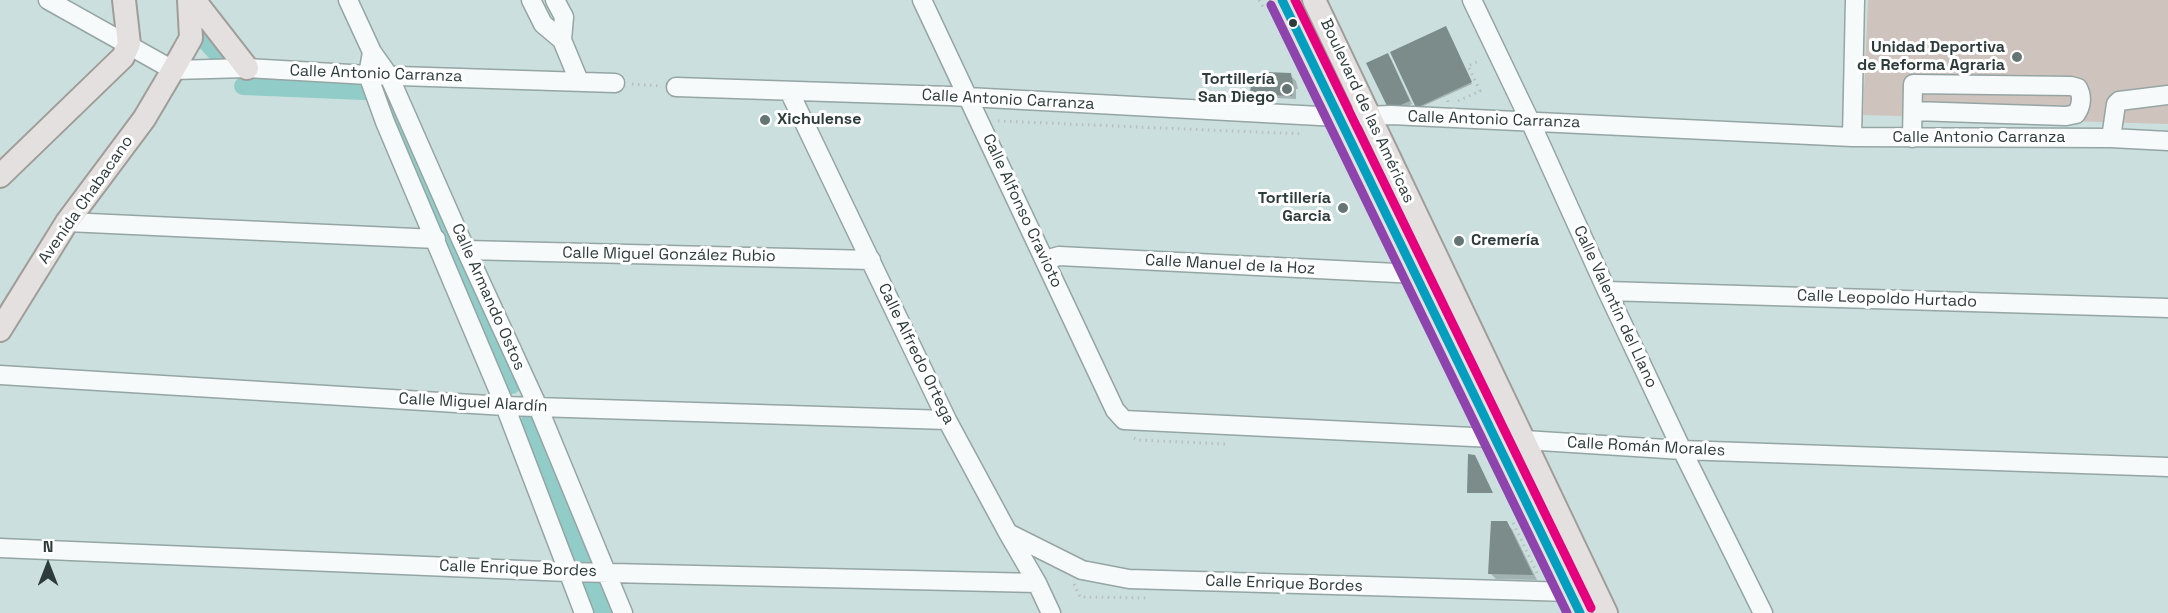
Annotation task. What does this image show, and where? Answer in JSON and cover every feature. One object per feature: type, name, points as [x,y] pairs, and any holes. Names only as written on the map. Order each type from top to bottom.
[{"type":"main road","points":[[3,168],[123,57],[129,44],[124,0]]},
{"type":"main road","name":"Avenida Chabacano","points":[[0,330],[67,222],[144,118],[172,70],[190,38],[189,0]]},
{"type":"main road","points":[[194,0],[247,68]]},
{"type":"main road","name":"Boulevard de las Américas","points":[[1282,0],[1580,613]]},
{"type":"main road","name":"Boulevard de las Américas","points":[[1314,0],[1606,613]]},
{"type":"street","points":[[48,0],[172,70]]},
{"type":"street","name":"Calle Armando Ostos","points":[[348,0],[372,52],[390,76],[466,250],[538,406],[622,613]]},
{"type":"street","points":[[531,0],[543,24],[562,40],[579,81]]},
{"type":"street","points":[[555,0],[564,17],[562,40]]},
{"type":"street","name":"Calle Alfonso Cravioto","points":[[922,0],[1115,410],[1127,428]]},
{"type":"street","name":"Calle Valentín del Llano","points":[[1472,0],[1682,450],[1763,613]]},
{"type":"street","points":[[1852,136],[1855,0]]},
{"type":"street","name":"Calle Armando Ostos","points":[[372,52],[368,75],[385,122],[506,406],[584,613]]},
{"type":"street","name":"Calle Antonio Carranza","points":[[172,70],[247,68],[390,76],[615,83]]},
{"type":"street","points":[[1912,138],[1913,84],[2071,86],[2078,88],[2081,93],[2080,108],[2076,114],[2066,116],[1913,111]]},
{"type":"street","name":"Calle Antonio Carranza","points":[[676,87],[968,98],[1338,117],[1530,121],[1852,136],[2111,138],[2168,141]]},
{"type":"street","name":"Calle Alfredo Ortega","points":[[789,91],[947,420],[1037,583],[1051,613]]},
{"type":"street","points":[[2111,138],[2116,104],[2119,101],[2168,95]]},
{"type":"street","points":[[67,222],[436,239]]},
{"type":"street","name":"Calle Miguel González Rubio","points":[[466,250],[871,260]]},
{"type":"street","name":"Calle Manuel de la Hoz","points":[[1045,260],[1059,256],[1416,274]]},
{"type":"street","name":"Calle Leopoldo Hurtado","points":[[1607,291],[2168,308]]},
{"type":"street","name":"Calle Miguel Alardín","points":[[0,375],[506,406],[947,420]]},
{"type":"street","name":"Calle Román Morales","points":[[1127,428],[1522,439],[1682,450],[2168,467]]},
{"type":"street","name":"Calle Enrique Bordes","points":[[1008,533],[1082,570],[1129,579],[1570,592]]},
{"type":"street","name":"Calle Enrique Bordes","points":[[0,548],[568,572],[1037,583]]},
{"type":"path","points":[[1444,95],[1449,105],[1480,91],[1468,66],[1478,62]]},
{"type":"path","points":[[615,83],[676,87]]},
{"type":"path","points":[[978,120],[1313,134]]},
{"type":"path","points":[[1127,428],[1138,440],[1227,444]]},
{"type":"shaded area","name":"Unidad Deportiva de Reforma Agraria","points":[[1868,0],[2168,0],[2168,124],[1863,115]]},
{"type":"building","points":[[1446,26],[1472,82],[1416,108],[1390,52]]},
{"type":"building","points":[[1388,53],[1410,101],[1389,110],[1366,63]]},
{"type":"building","points":[[1264,72],[1291,73],[1292,96],[1250,94],[1251,82],[1264,82]]},
{"type":"building","points":[[1468,454],[1475,455],[1493,493],[1467,493]]},
{"type":"building","points":[[1491,521],[1507,521],[1533,575],[1488,574]]},
{"type":"waterway","points":[[202,37],[221,58]]},
{"type":"waterway","points":[[243,86],[387,92],[512,385]]},
{"type":"waterway","points":[[528,424],[604,613]]},
{"type":"transit line","points":[[1282,0],[1580,613]]},
{"type":"transit line","points":[[1295,0],[1591,608]]},
{"type":"transit line","points":[[1271,5],[1567,613]]},
{"type":"place","name":"Unidad Deportiva de Reforma Agraria","points":[[2017,57]]},
{"type":"place","name":"Tortillería San Diego","points":[[1287,89]]},
{"type":"place","name":"Xichulense","points":[[765,120]]},
{"type":"place","name":"Tortillería Garcia","points":[[1343,208]]},
{"type":"place","name":"Cremería","points":[[1459,241]]}]
